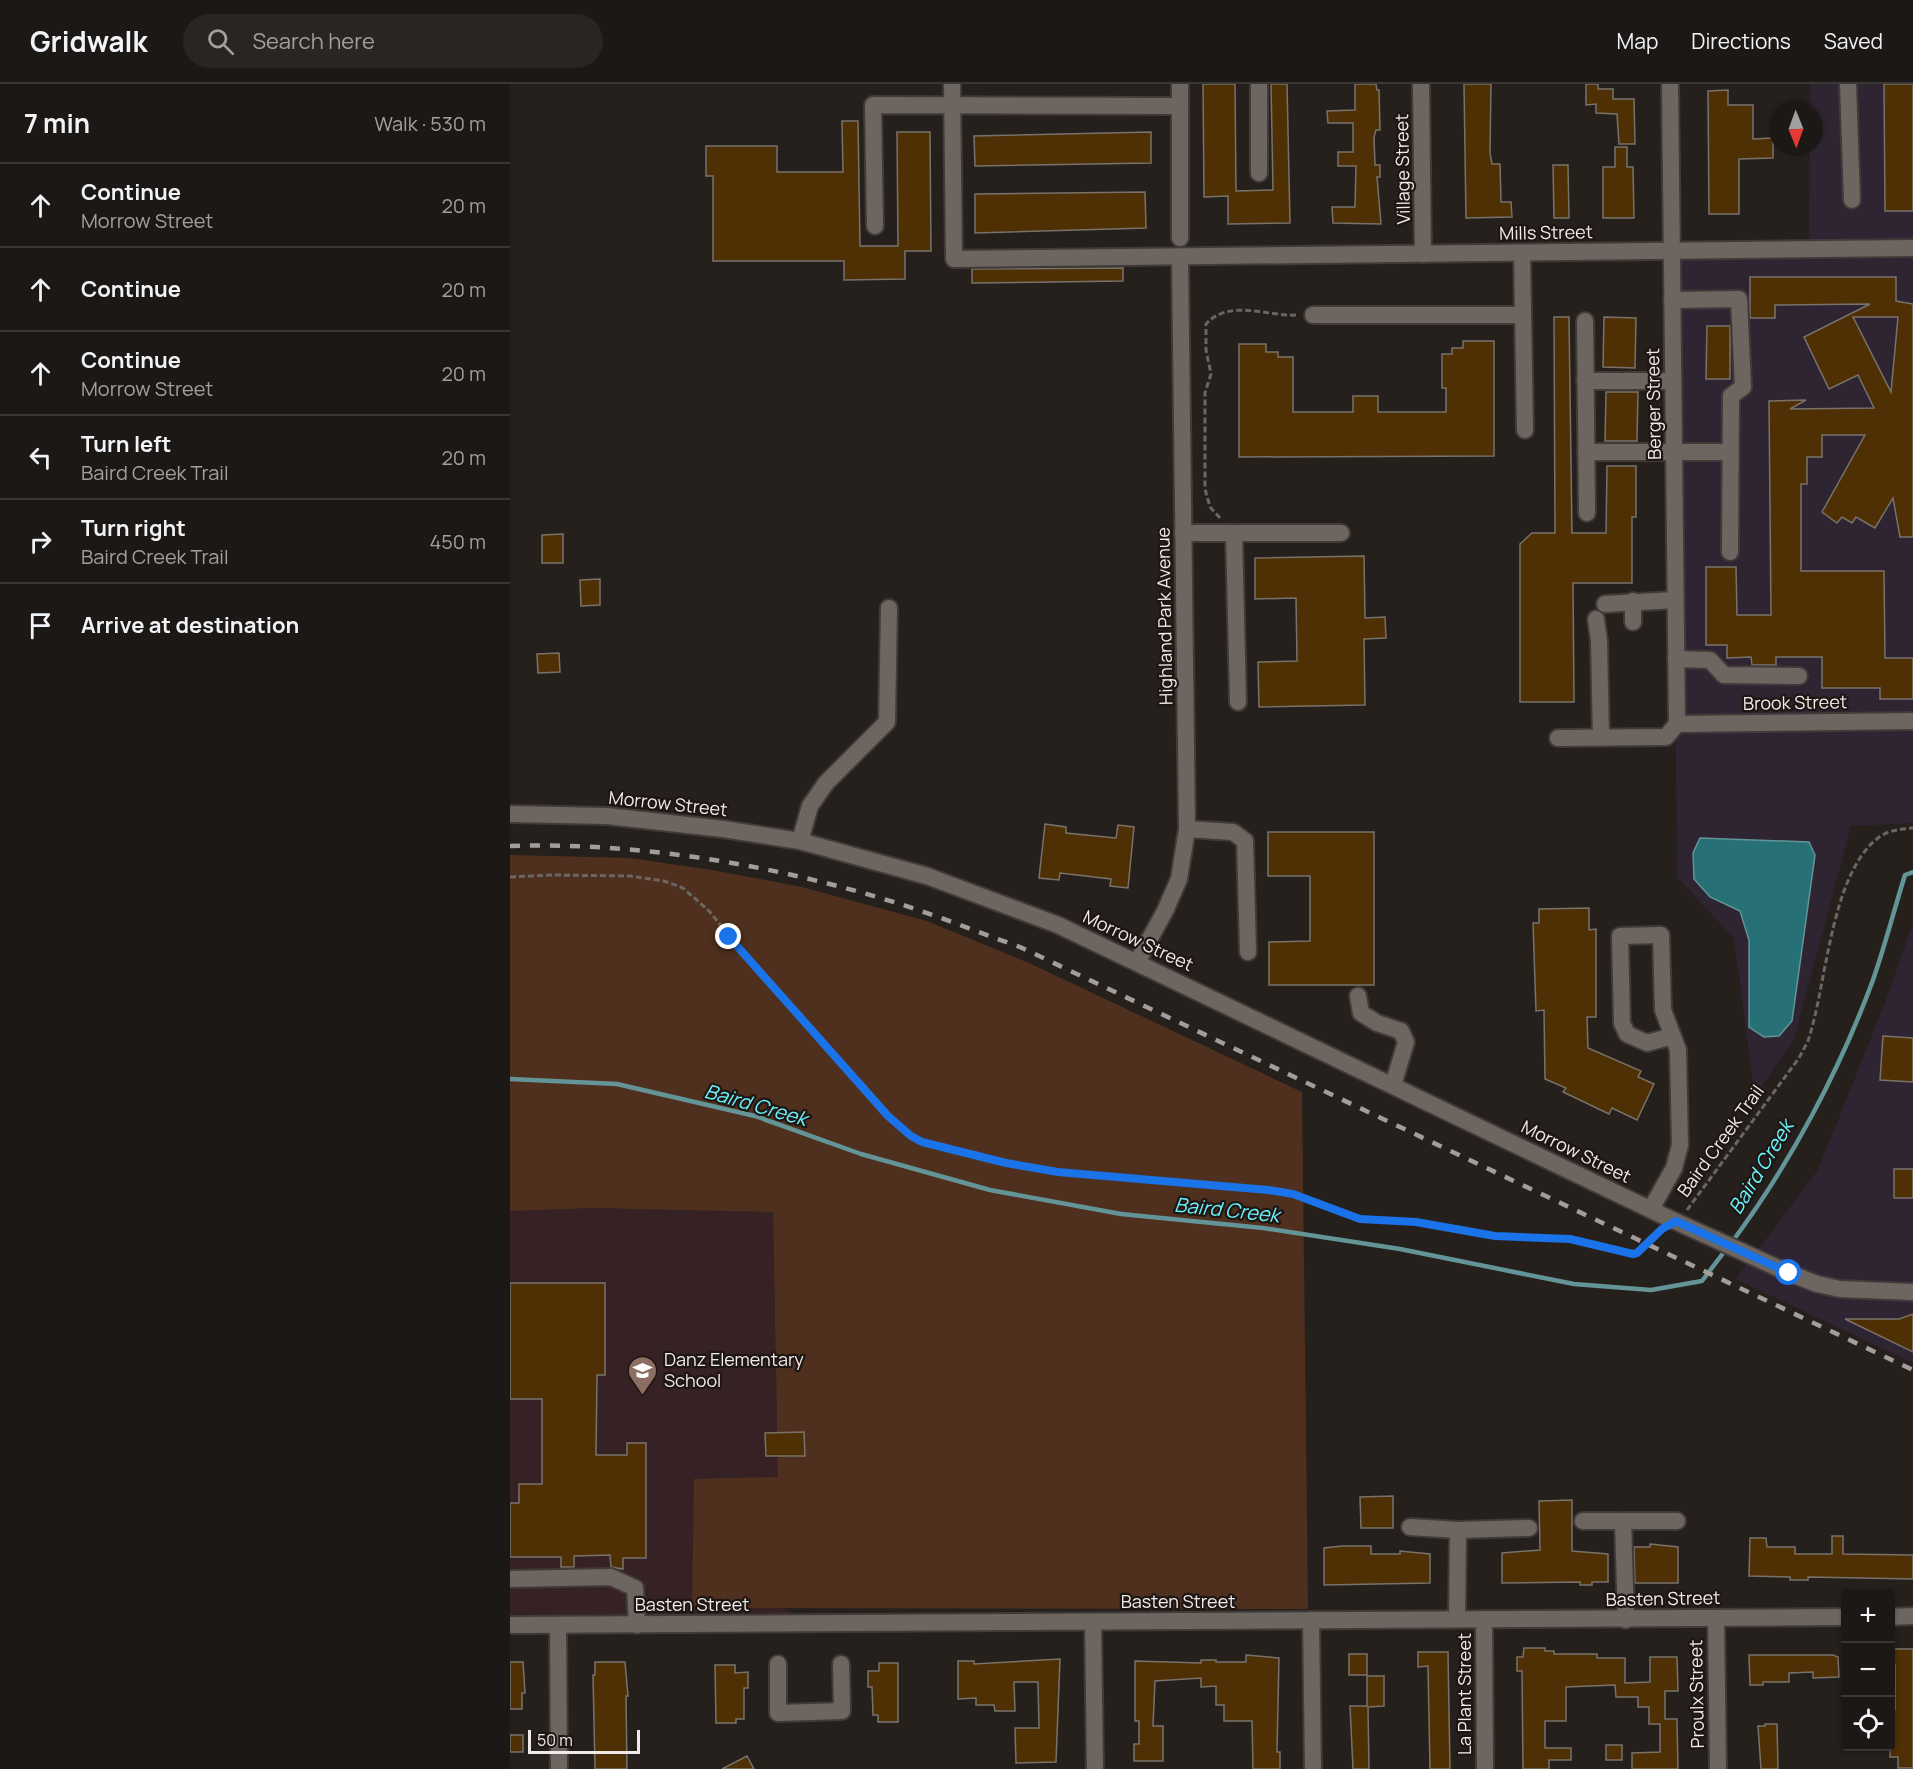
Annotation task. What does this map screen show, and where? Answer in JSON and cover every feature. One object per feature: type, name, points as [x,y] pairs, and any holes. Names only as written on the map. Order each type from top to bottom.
[{"type":"street","points":[[952,84],[952,105]]},
{"type":"street","points":[[1180,84],[1180,238]]},
{"type":"street","points":[[1259,84],[1259,173]]},
{"type":"street","name":"Village Street","points":[[1421,84],[1423,254]]},
{"type":"street","name":"Berger Street","points":[[1670,84],[1677,724]]},
{"type":"street","points":[[1848,84],[1852,200]]},
{"type":"street","points":[[875,226],[873,105],[1180,106]]},
{"type":"street","name":"Mills Street","points":[[952,105],[954,259],[1913,248]]},
{"type":"street","points":[[1522,253],[1525,430]]},
{"type":"street","name":"Highland Park Avenue","points":[[1137,962],[1165,911],[1179,879],[1187,829],[1180,258]]},
{"type":"street","points":[[1672,300],[1739,299],[1743,387],[1731,396],[1730,552]]},
{"type":"street","points":[[1313,315],[1523,315]]},
{"type":"street","points":[[1585,321],[1587,513]]},
{"type":"street","points":[[1585,381],[1673,381]]},
{"type":"street","points":[[1586,452],[1730,452]]},
{"type":"street","points":[[1183,533],[1341,533]]},
{"type":"street","points":[[1229,533],[1238,702]]},
{"type":"street","points":[[1605,604],[1675,600]]},
{"type":"street","points":[[1633,601],[1633,622]]},
{"type":"street","points":[[800,841],[810,806],[826,783],[887,722],[889,608]]},
{"type":"street","points":[[1596,619],[1599,641],[1601,737]]},
{"type":"street","points":[[1676,659],[1710,660],[1724,675],[1799,676]]},
{"type":"street","name":"Brook Street","points":[[1677,724],[1913,721]]},
{"type":"street","points":[[1558,738],[1666,736],[1677,724]]},
{"type":"street","name":"Morrow Street","points":[[510,814],[654,820],[800,841],[927,876],[994,899],[1137,962],[1676,1221],[1817,1284],[1872,1292],[1913,1292]]},
{"type":"street","points":[[1187,829],[1233,832],[1245,841],[1248,952]]},
{"type":"street","points":[[1651,1209],[1674,1168],[1680,1145],[1678,1050],[1673,1036],[1663,1010],[1661,935],[1620,936],[1622,1023],[1627,1034],[1647,1043],[1673,1036]]},
{"type":"street","points":[[1358,996],[1361,1013],[1377,1023],[1401,1031],[1406,1042],[1394,1085]]},
{"type":"street","points":[[1583,1521],[1677,1521]]},
{"type":"street","points":[[1623,1521],[1626,1620]]},
{"type":"street","points":[[1410,1527],[1458,1530],[1529,1528]]},
{"type":"street","points":[[1457,1619],[1458,1530]]},
{"type":"street","points":[[510,1579],[611,1577],[625,1581],[635,1588],[637,1625]]},
{"type":"street","name":"Basten Street","points":[[510,1625],[1841,1617]]},
{"type":"street","points":[[1895,1617],[1913,1617]]},
{"type":"street","name":"Proulx Street","points":[[1716,1618],[1718,1769]]},
{"type":"street","name":"La Plant Street","points":[[1484,1619],[1485,1769]]},
{"type":"street","points":[[1311,1620],[1313,1769]]},
{"type":"street","points":[[1093,1622],[1095,1769]]},
{"type":"street","points":[[558,1625],[560,1769]]},
{"type":"street","points":[[778,1664],[778,1713],[842,1712],[841,1664]]},
{"type":"path","points":[[1229,533],[1210,507],[1205,489],[1205,393],[1211,374],[1206,350],[1206,324],[1214,315],[1242,309],[1282,316],[1313,315]]},
{"type":"path","name":"Baird Creek Trail","points":[[510,877],[552,874],[630,876],[664,880],[683,888],[709,911],[780,997],[888,1116],[911,1136],[951,1151],[1058,1172],[1282,1192],[1360,1219],[1416,1222],[1495,1236],[1570,1239],[1633,1254],[1691,1207],[1799,1058],[1808,1041],[1815,1019],[1842,898],[1853,870],[1878,837],[1913,828]]},
{"type":"shaded area","points":[[1810,84],[1913,84],[1913,823],[1851,826],[1794,1039],[1755,1096],[1734,938],[1677,877],[1672,251],[1809,250],[1810,156],[1823,156],[1823,102],[1810,102]]},
{"type":"shaded area","points":[[510,855],[630,858],[712,870],[802,887],[927,921],[1029,963],[1302,1092],[1308,1609],[692,1608],[694,1479],[778,1477],[773,1212],[593,1208],[510,1211]]},
{"type":"shaded area","points":[[1913,924],[1913,1363],[1736,1279],[1818,1170],[1885,1003]]},
{"type":"shaded area","name":"Danz Elementary School","points":[[593,1208],[773,1211],[778,1478],[693,1608],[779,1607],[822,1624],[510,1625],[510,1211]]},
{"type":"water","points":[[1700,838],[1809,842],[1815,855],[1792,1021],[1779,1036],[1764,1037],[1749,1027],[1749,940],[1740,911],[1710,897],[1694,879],[1693,853]]},
{"type":"building","points":[[1203,84],[1235,84],[1236,191],[1273,190],[1271,84],[1287,84],[1290,223],[1228,224],[1228,196],[1204,197]]},
{"type":"building","points":[[1355,84],[1376,84],[1379,90],[1380,130],[1376,130],[1374,137],[1375,165],[1380,165],[1380,177],[1377,177],[1381,224],[1333,223],[1332,207],[1355,207],[1356,166],[1338,166],[1338,152],[1353,152],[1353,123],[1328,123],[1327,111],[1355,110]]},
{"type":"building","points":[[1464,84],[1491,84],[1490,153],[1492,164],[1500,164],[1501,202],[1511,202],[1512,217],[1466,218]]},
{"type":"building","points":[[1586,84],[1598,84],[1598,89],[1613,89],[1613,99],[1634,99],[1635,144],[1619,144],[1617,114],[1596,113],[1596,104],[1586,105]]},
{"type":"building","points":[[1884,84],[1913,84],[1913,211],[1885,211]]},
{"type":"building","points":[[1728,90],[1728,105],[1753,105],[1753,139],[1769,138],[1769,156],[1773,158],[1739,159],[1739,214],[1709,214],[1708,91]]},
{"type":"building","points":[[842,121],[858,121],[860,246],[898,246],[897,132],[930,132],[931,251],[905,251],[905,279],[844,280],[844,261],[713,261],[713,176],[706,176],[706,146],[777,146],[777,172],[843,172]]},
{"type":"building","points":[[1151,132],[1151,163],[975,166],[974,136]]},
{"type":"building","points":[[1615,147],[1627,147],[1627,167],[1633,167],[1634,218],[1603,218],[1603,167],[1615,167]]},
{"type":"building","points":[[1553,165],[1568,165],[1569,218],[1554,218]]},
{"type":"building","points":[[1145,192],[1146,228],[975,233],[975,194]]},
{"type":"building","points":[[1123,268],[1123,281],[972,283],[972,269]]},
{"type":"building","points":[[1750,277],[1896,277],[1896,301],[1913,304],[1913,537],[1900,537],[1893,498],[1875,528],[1856,517],[1852,523],[1842,517],[1837,523],[1822,512],[1865,435],[1822,435],[1822,457],[1807,457],[1807,484],[1801,484],[1801,571],[1884,571],[1885,658],[1913,658],[1913,699],[1880,699],[1880,688],[1822,688],[1822,657],[1776,657],[1776,665],[1752,665],[1751,657],[1727,658],[1727,645],[1706,645],[1706,567],[1736,567],[1737,615],[1771,615],[1769,401],[1806,400],[1790,409],[1874,408],[1858,375],[1829,389],[1804,337],[1870,304],[1775,305],[1775,318],[1750,318]],"holes":[[[1853,317],[1898,317],[1891,392]]]},
{"type":"building","points":[[1554,317],[1569,317],[1572,533],[1606,533],[1607,466],[1636,466],[1636,517],[1632,517],[1632,583],[1573,583],[1574,702],[1520,702],[1520,544],[1532,533],[1555,533]]},
{"type":"building","points":[[1604,317],[1636,318],[1635,368],[1603,367]]},
{"type":"building","points":[[1707,326],[1730,326],[1730,379],[1706,379]]},
{"type":"building","points":[[1463,341],[1494,341],[1494,456],[1239,457],[1239,344],[1266,344],[1266,352],[1278,352],[1278,357],[1293,357],[1293,412],[1353,412],[1353,396],[1378,396],[1378,412],[1446,412],[1446,388],[1442,388],[1442,354],[1452,354],[1452,348],[1463,348]]},
{"type":"building","points":[[1606,392],[1638,392],[1637,441],[1605,441]]},
{"type":"building","points":[[563,534],[563,563],[542,563],[542,535]]},
{"type":"building","points":[[1364,556],[1365,618],[1385,617],[1386,638],[1364,639],[1365,705],[1259,707],[1258,662],[1297,661],[1296,598],[1255,599],[1255,558]]},
{"type":"building","points":[[600,579],[600,605],[581,606],[580,580]]},
{"type":"building","points":[[559,653],[560,672],[538,673],[537,654]]},
{"type":"building","points":[[1045,824],[1066,827],[1066,833],[1116,838],[1118,825],[1134,827],[1128,888],[1110,886],[1111,879],[1060,873],[1059,880],[1039,878]]},
{"type":"building","points":[[1268,832],[1374,832],[1374,985],[1269,985],[1269,942],[1310,941],[1310,876],[1268,876]]},
{"type":"building","points":[[1589,908],[1589,930],[1596,929],[1596,1017],[1587,1017],[1588,1048],[1641,1071],[1638,1077],[1654,1084],[1637,1120],[1612,1108],[1609,1114],[1563,1092],[1566,1088],[1545,1079],[1544,1010],[1536,1011],[1533,923],[1539,923],[1539,909]]},
{"type":"building","points":[[1883,1036],[1913,1038],[1913,1082],[1880,1080]]},
{"type":"building","points":[[1894,1169],[1913,1169],[1913,1198],[1894,1198]]},
{"type":"building","points":[[510,1283],[605,1283],[605,1375],[597,1375],[596,1455],[627,1455],[627,1443],[646,1443],[646,1558],[623,1558],[623,1569],[611,1567],[610,1555],[574,1556],[574,1567],[561,1567],[561,1557],[510,1557],[510,1503],[519,1503],[519,1484],[542,1484],[542,1399],[510,1399]]},
{"type":"building","points":[[1913,1314],[1913,1352],[1845,1319],[1899,1319]]},
{"type":"building","points":[[804,1432],[805,1456],[766,1456],[765,1433]]},
{"type":"building","points":[[1393,1496],[1393,1528],[1361,1528],[1360,1497]]},
{"type":"building","points":[[1572,1500],[1572,1551],[1608,1554],[1608,1582],[1592,1582],[1592,1585],[1580,1585],[1580,1582],[1502,1583],[1502,1553],[1540,1550],[1539,1501]]},
{"type":"building","points":[[1832,1536],[1843,1536],[1843,1554],[1913,1555],[1913,1579],[1808,1577],[1808,1580],[1790,1580],[1790,1577],[1749,1576],[1750,1538],[1766,1538],[1767,1547],[1795,1547],[1795,1554],[1832,1554]]},
{"type":"building","points":[[1650,1544],[1678,1547],[1678,1583],[1635,1583],[1634,1547],[1650,1547]]},
{"type":"building","points":[[1371,1546],[1371,1554],[1400,1554],[1400,1551],[1430,1554],[1430,1583],[1324,1585],[1324,1548]]},
{"type":"building","points":[[1524,1648],[1545,1648],[1545,1651],[1554,1651],[1554,1654],[1597,1654],[1597,1658],[1625,1658],[1625,1683],[1650,1682],[1650,1657],[1677,1657],[1678,1691],[1665,1691],[1665,1719],[1677,1719],[1678,1769],[1632,1769],[1632,1753],[1660,1752],[1660,1724],[1649,1724],[1649,1707],[1638,1707],[1638,1697],[1616,1697],[1615,1685],[1566,1687],[1566,1721],[1545,1721],[1545,1748],[1571,1748],[1571,1760],[1549,1760],[1549,1769],[1523,1769],[1522,1671],[1517,1671],[1517,1657],[1523,1657]]},
{"type":"building","points":[[1895,1649],[1913,1649],[1913,1768],[1898,1768],[1898,1757],[1890,1757],[1890,1751],[1895,1751]]},
{"type":"building","points":[[1418,1652],[1448,1652],[1450,1769],[1430,1769],[1428,1666],[1418,1667]]},
{"type":"building","points":[[1349,1654],[1367,1654],[1367,1675],[1349,1675]]},
{"type":"building","points":[[1246,1655],[1279,1658],[1277,1752],[1280,1752],[1280,1769],[1253,1769],[1252,1721],[1224,1721],[1224,1705],[1216,1705],[1216,1686],[1201,1687],[1201,1678],[1155,1681],[1153,1726],[1163,1726],[1163,1761],[1134,1761],[1134,1744],[1139,1744],[1139,1721],[1135,1721],[1135,1661],[1246,1662]]},
{"type":"building","points":[[1749,1655],[1833,1655],[1838,1657],[1839,1677],[1813,1678],[1813,1672],[1789,1673],[1789,1682],[1763,1682],[1763,1685],[1750,1685]]},
{"type":"building","points":[[1060,1659],[1056,1762],[1016,1763],[1015,1728],[1039,1728],[1038,1682],[1014,1682],[1015,1711],[995,1711],[994,1705],[976,1705],[976,1698],[958,1699],[958,1661],[974,1661],[974,1664]]},
{"type":"building","points":[[510,1662],[523,1662],[525,1693],[522,1693],[522,1709],[510,1709]]},
{"type":"building","points":[[595,1662],[625,1662],[628,1696],[626,1696],[627,1769],[595,1769],[593,1675],[595,1675]]},
{"type":"building","points":[[879,1663],[898,1663],[898,1722],[878,1722],[878,1715],[873,1715],[872,1687],[868,1687],[868,1671],[879,1671]]},
{"type":"building","points":[[715,1665],[735,1665],[735,1673],[748,1672],[748,1688],[744,1688],[744,1719],[736,1719],[736,1723],[716,1723]]},
{"type":"building","points":[[1367,1676],[1384,1676],[1384,1706],[1368,1707],[1369,1769],[1353,1769],[1350,1706],[1367,1706]]},
{"type":"building","points":[[1765,1724],[1777,1724],[1778,1769],[1761,1769],[1758,1726],[1765,1726]]},
{"type":"building","points":[[510,1735],[523,1735],[523,1752],[510,1752]]},
{"type":"building","points":[[1606,1745],[1622,1745],[1622,1760],[1606,1760]]},
{"type":"building","points":[[747,1756],[754,1769],[722,1769]]},
{"type":"waterway","name":"Baird Creek","points":[[1732,1242],[1774,1181],[1829,1083],[1873,980],[1905,875],[1913,872]]},
{"type":"waterway","name":"Baird Creek","points":[[510,1079],[617,1084],[755,1116],[861,1154],[990,1190],[1121,1214],[1263,1228],[1400,1249],[1574,1284],[1651,1290],[1702,1281],[1727,1248]]},
{"type":"railway","points":[[510,846],[559,846],[658,852],[756,867],[853,890],[900,904],[1020,947],[1913,1370]]},
{"type":"place","name":"Danz Elementary School","points":[[643,1396]]},
{"type":"route","points":[[729,937],[888,1116],[911,1136],[922,1142],[951,1151],[1058,1172],[1268,1190],[1293,1194],[1321,1207],[1360,1219],[1416,1222],[1495,1236],[1570,1239],[1633,1254],[1637,1253],[1662,1229],[1676,1221],[1789,1273]]}]
